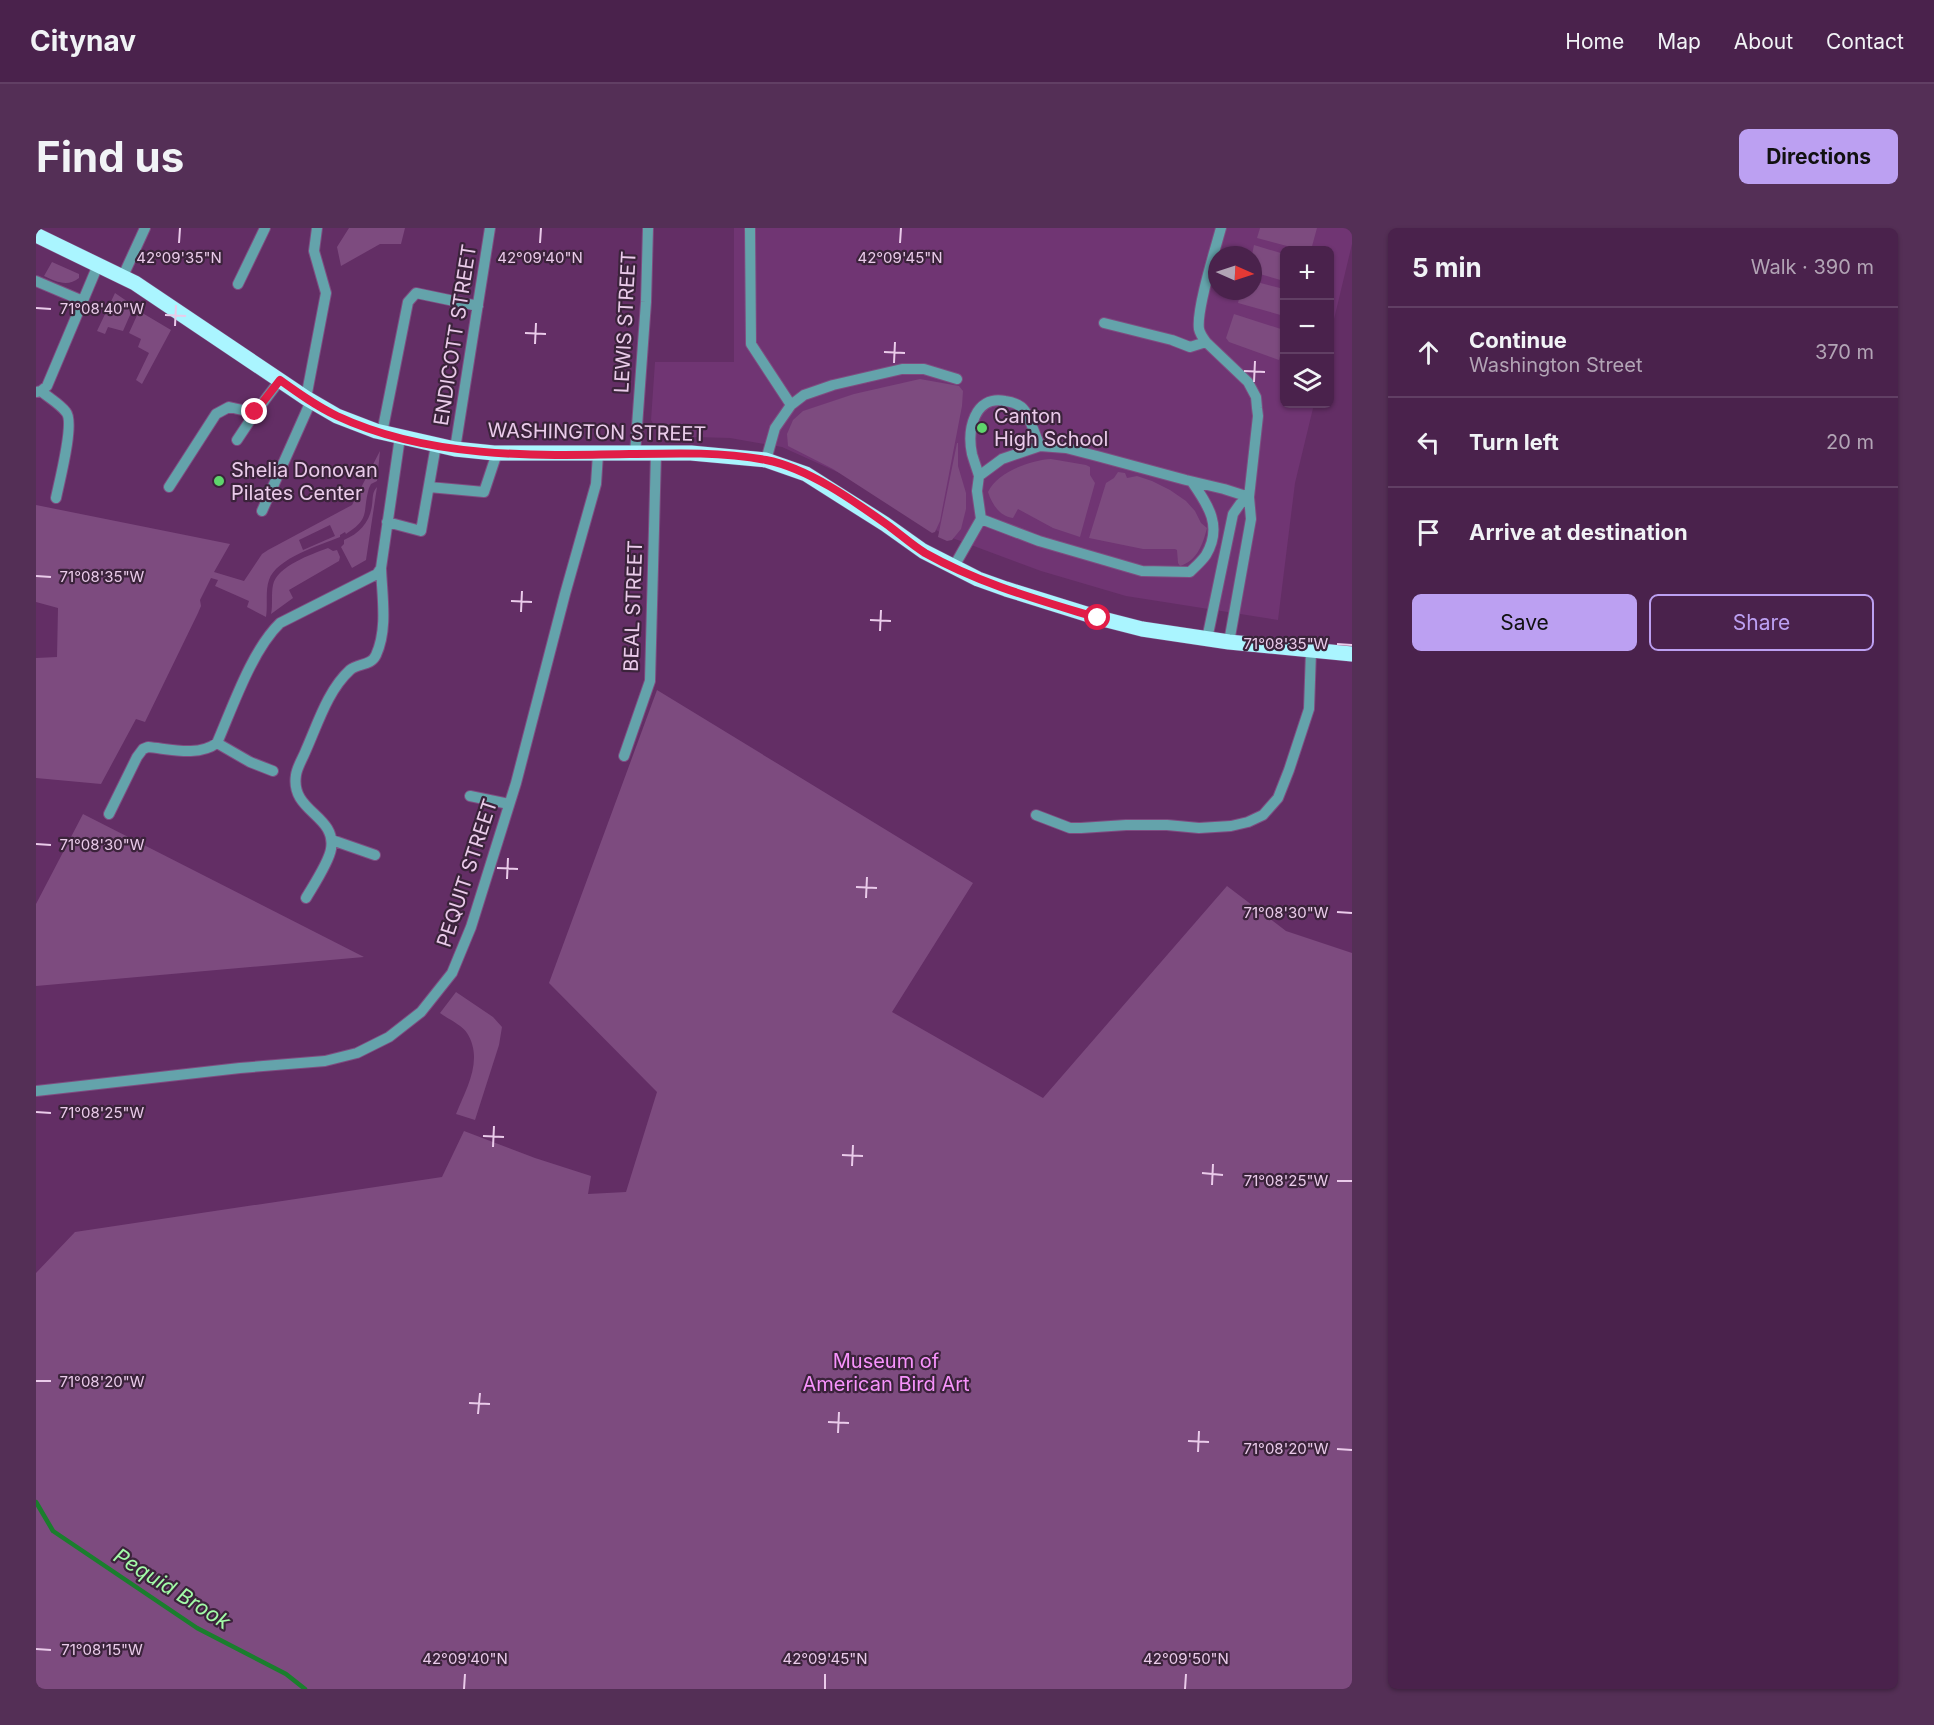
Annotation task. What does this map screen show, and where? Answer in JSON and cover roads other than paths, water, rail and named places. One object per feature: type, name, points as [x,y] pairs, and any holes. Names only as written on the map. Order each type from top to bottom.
[{"type":"main road","name":"WASHINGTON STREET","points":[[36,235],[135,283],[308,400],[337,416],[382,433],[436,445],[497,453],[713,454],[766,460],[806,474],[923,551],[953,568],[1006,589],[1098,618],[1142,629],[1229,642],[1352,654]]},
{"type":"street","points":[[123,276],[145,228]]},
{"type":"street","points":[[238,284],[265,228]]},
{"type":"street","points":[[262,511],[308,400],[326,293],[314,251],[317,228]]},
{"type":"street","name":"ENDICOTT STREET","points":[[455,448],[490,228]]},
{"type":"street","name":"LEWIS STREET","points":[[635,454],[648,228]]},
{"type":"street","points":[[750,228],[751,344],[791,405]]},
{"type":"street","points":[[1221,228],[1199,327],[1206,342],[1248,382],[1256,397],[1258,417],[1249,497],[1251,519],[1229,642]]},
{"type":"street","points":[[56,498],[70,418],[67,412],[38,392],[47,386],[98,265]]},
{"type":"street","points":[[36,281],[83,301]]},
{"type":"street","points":[[382,433],[408,302],[416,293],[478,306]]},
{"type":"street","points":[[1104,323],[1172,340],[1190,347],[1206,342]]},
{"type":"street","points":[[766,460],[775,428],[791,405],[804,395],[833,385],[902,369],[924,369],[957,378]]},
{"type":"street","points":[[237,440],[280,380]]},
{"type":"street","points":[[953,568],[981,519],[977,491],[979,476],[972,452],[972,429],[978,408],[986,401],[1013,402],[1024,409],[1040,446]]},
{"type":"street","points":[[169,487],[216,414],[229,407],[255,412]]},
{"type":"street","points":[[306,898],[331,851],[332,840],[328,828],[304,806],[296,790],[296,774],[330,696],[352,667],[369,663],[375,657],[381,640],[383,617],[381,568],[400,437]]},
{"type":"street","points":[[387,522],[421,531],[436,445]]},
{"type":"street","points":[[979,476],[1002,459],[1040,446],[1066,448],[1249,497]]},
{"type":"street","points":[[429,487],[484,492],[497,453]]},
{"type":"street","name":"BEAL STREET","points":[[624,756],[650,681],[656,453]]},
{"type":"street","name":"PEQUIT STREET","points":[[36,1091],[240,1068],[325,1061],[357,1053],[389,1037],[422,1012],[452,973],[470,931],[516,783],[596,484],[598,454]]},
{"type":"street","points":[[981,519],[1039,541],[1142,571],[1190,572],[1206,555],[1213,534],[1213,516],[1192,482]]},
{"type":"street","points":[[1207,639],[1233,514],[1249,497]]},
{"type":"street","points":[[109,814],[143,749],[148,747],[198,751],[210,748],[217,743],[258,650],[280,623],[374,577],[381,568]]},
{"type":"street","points":[[1036,815],[1070,828],[1167,825],[1199,828],[1231,826],[1248,822],[1263,814],[1278,798],[1309,709],[1311,651]]},
{"type":"street","points":[[217,743],[250,762],[273,771]]},
{"type":"street","points":[[470,796],[509,804]]},
{"type":"street","points":[[332,840],[375,855]]},
{"type":"waterway","name":"Pequid Brook","points":[[36,1502],[53,1531],[197,1628],[286,1674],[305,1689]]},
{"type":"place","name":"Canton High School","points":[[982,428]]},
{"type":"place","name":"Shelia Donovan Pilates Center","points":[[219,481]]},
{"type":"park label","name":"Museum of American Bird Art","points":[[886,1372]]}]
